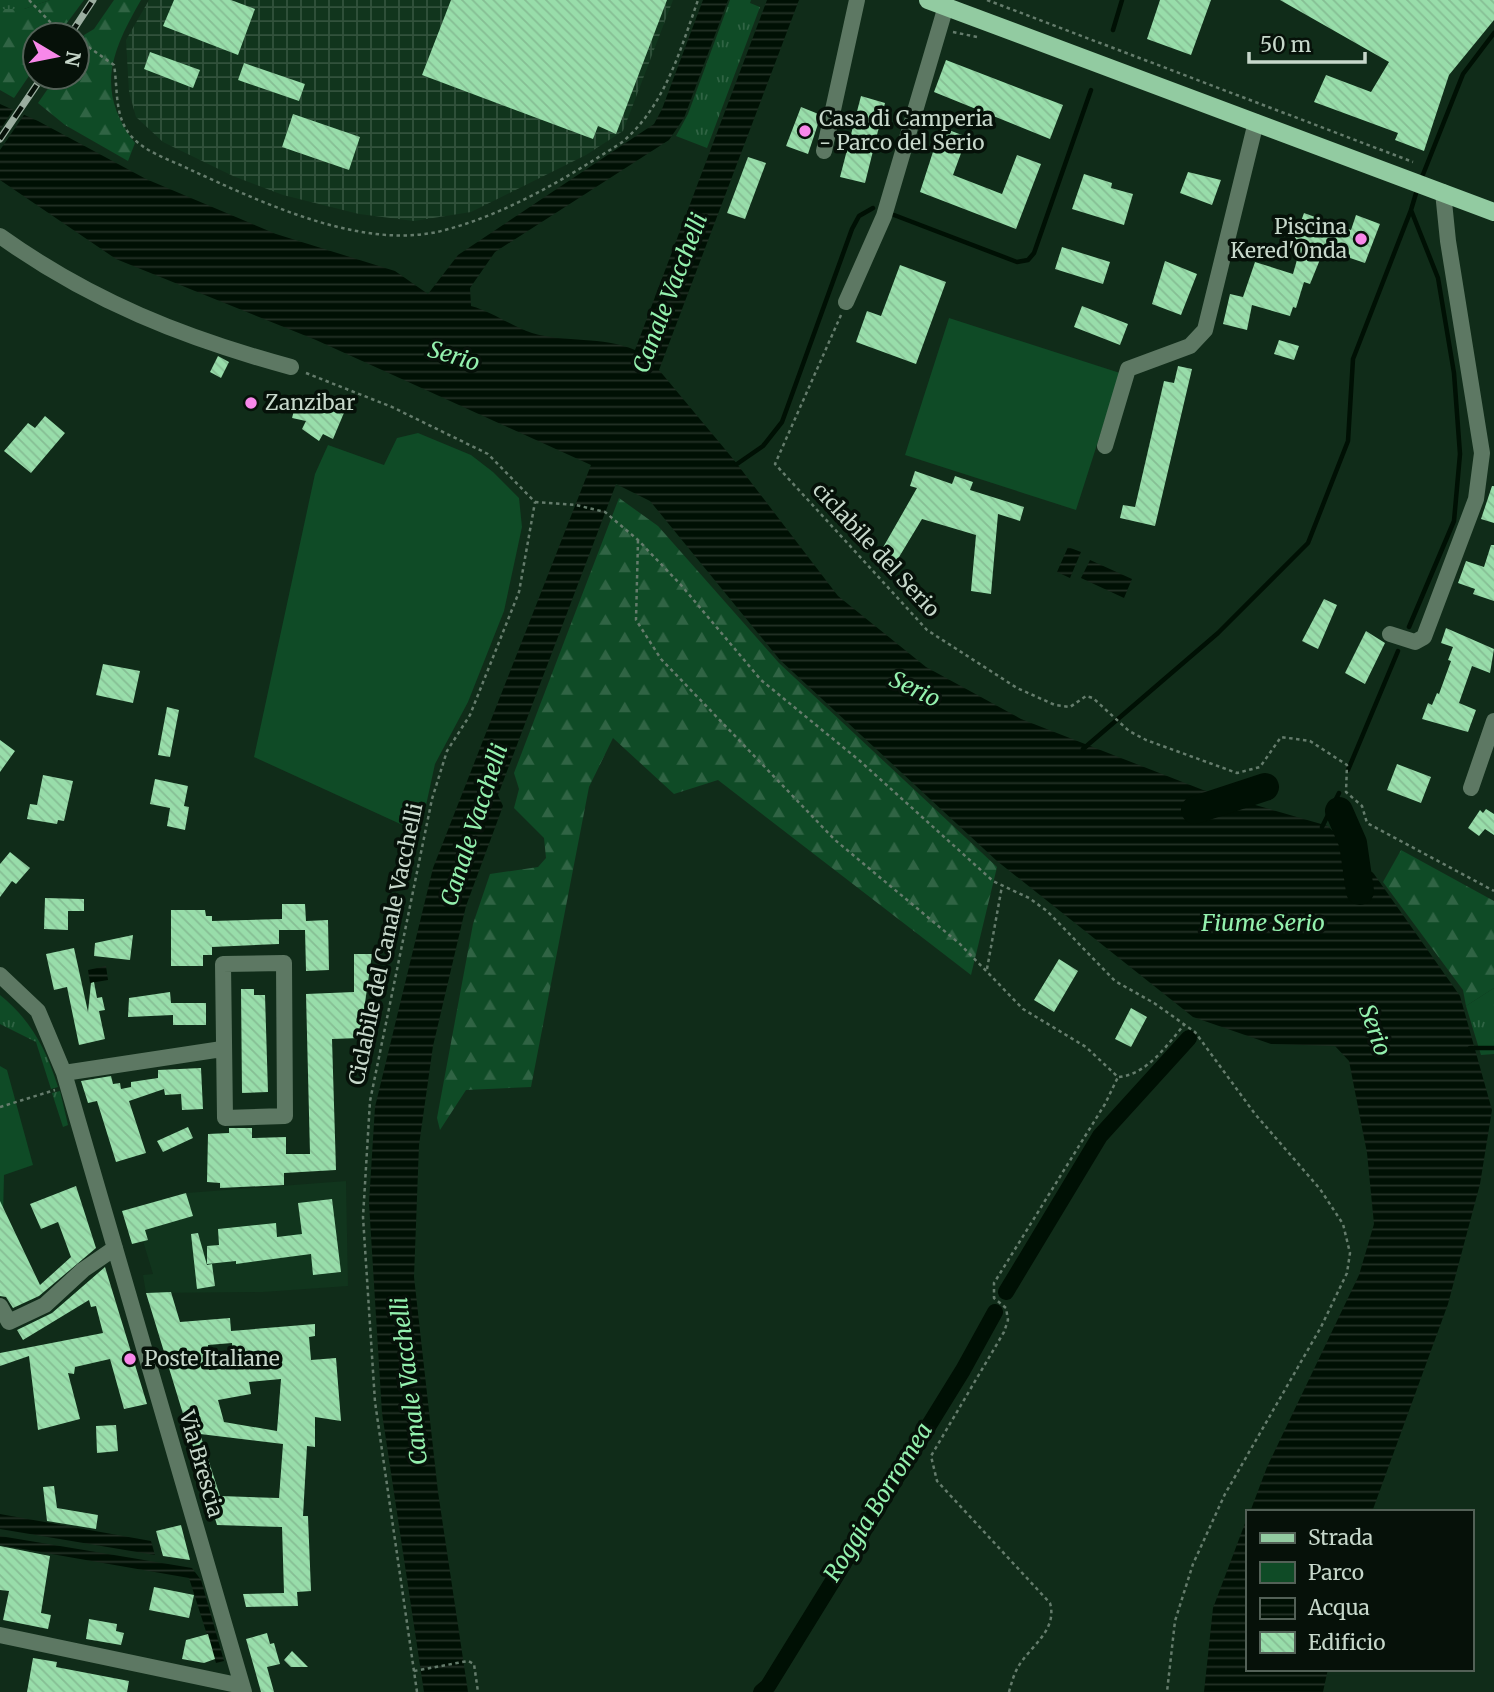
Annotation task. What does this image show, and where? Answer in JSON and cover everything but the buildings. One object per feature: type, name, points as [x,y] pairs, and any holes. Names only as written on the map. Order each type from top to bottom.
[{"type":"main road","points":[[937,3],[1256,122],[1420,177],[1443,192],[1494,212]]},
{"type":"street","points":[[824,150],[857,0]]},
{"type":"street","points":[[846,302],[884,216],[937,3]]},
{"type":"street","points":[[1105,446],[1128,369],[1189,345],[1205,330],[1256,122]]},
{"type":"street","points":[[1390,634],[1415,642],[1424,637],[1476,499],[1480,474],[1481,443],[1448,241],[1443,192]]},
{"type":"street","points":[[0,236],[36,265],[129,313],[226,349],[291,367]]},
{"type":"street","points":[[1471,788],[1494,721]]},
{"type":"street","points":[[284,963],[285,1116],[225,1118],[222,1049],[223,964],[284,963]]},
{"type":"street","name":"Via Brescia","points":[[0,975],[38,1011],[66,1079],[243,1689]]},
{"type":"street","points":[[66,1079],[222,1049]]},
{"type":"street","points":[[0,1306],[9,1322],[45,1305],[83,1270],[116,1248]]},
{"type":"street","points":[[0,1635],[243,1689]]},
{"type":"path","points":[[29,0],[49,21]]},
{"type":"path","points":[[91,49],[114,65],[121,119],[131,136],[152,152],[246,195],[319,222],[405,234],[443,231],[509,208],[621,143],[636,131],[660,96],[677,59],[698,0]]},
{"type":"path","points":[[988,0],[1420,177]]},
{"type":"path","name":"ciclabile del Serio","points":[[846,302],[775,464],[927,630],[1017,688],[1055,705],[1070,707],[1086,696],[1146,740],[1237,773],[1260,767],[1281,737],[1310,741],[1347,765],[1346,792],[1362,806],[1367,823],[1494,891]]},
{"type":"path","points":[[291,367],[392,407],[488,454],[535,502],[576,505],[606,512],[638,540],[710,618],[761,680],[860,761],[1002,886],[1029,898],[1047,911],[1115,981],[1199,1037],[1255,1114],[1327,1200],[1343,1224],[1350,1253],[1347,1273],[1321,1327],[1225,1494],[1193,1564],[1175,1621],[1167,1692]]},
{"type":"path","name":"Ciclabile del Canale Vacchelli","points":[[417,1692],[375,1402],[363,1217],[370,1101],[432,799],[447,751],[470,715],[519,592],[535,502]]},
{"type":"path","points":[[638,540],[636,620],[661,659],[835,840],[987,969],[1023,1009],[1086,1047],[1118,1077],[1129,1076],[1148,1064],[1184,1025]]},
{"type":"path","points":[[987,969],[1002,886]]},
{"type":"path","points":[[1009,1692],[1020,1663],[1051,1624],[1053,1614],[1050,1604],[937,1480],[931,1455],[1004,1332],[1008,1320],[1006,1308],[995,1298],[994,1283],[1105,1104],[1118,1077]]},
{"type":"path","points":[[0,1107],[66,1079]]},
{"type":"path","points":[[414,1671],[468,1661],[474,1664],[478,1692]]},
{"type":"shaded area","points":[[149,0],[673,0],[623,131],[586,155],[471,212],[414,221],[359,214],[283,195],[233,176],[163,142],[136,117],[129,92],[126,40]]},
{"type":"shaded area","points":[[346,1181],[348,1286],[263,1292],[146,1293],[143,1275],[153,1274],[143,1241],[148,1239],[145,1230],[193,1216],[186,1193]]},
{"type":"green space","points":[[0,0],[50,0],[24,9],[0,9]]},
{"type":"green space","points":[[50,0],[84,0],[68,21],[21,21],[21,88],[14,98],[0,90],[0,9],[24,9]]},
{"type":"green space","points":[[114,0],[141,0],[115,54],[112,72],[111,89],[115,106],[135,143],[128,161],[65,125],[38,103],[46,91],[91,91],[91,31]]},
{"type":"green space","points":[[730,0],[751,0],[750,3],[760,7],[707,148],[676,136],[688,114]]},
{"type":"green space","points":[[949,318],[1120,373],[1076,510],[905,455]]},
{"type":"green space","points":[[418,433],[471,455],[493,472],[519,498],[522,527],[504,611],[468,702],[435,764],[420,833],[254,757],[315,474],[328,445],[384,465],[397,438]]},
{"type":"green space","points":[[619,498],[658,526],[779,663],[997,867],[971,975],[718,780],[674,794],[613,738],[589,787],[531,1087],[466,1090],[440,1130],[437,1118],[473,924],[490,874],[538,867],[546,858],[544,838],[514,808],[519,789],[514,773]]},
{"type":"green space","points":[[1401,850],[1494,901],[1494,988],[1466,1006],[1463,990],[1383,882]]},
{"type":"green space","points":[[1494,988],[1494,1054],[1481,1055],[1466,1006]]},
{"type":"green space","points":[[0,995],[36,1036],[58,1087],[51,1089],[36,1042],[0,1024]]},
{"type":"green space","points":[[0,1066],[7,1070],[33,1165],[4,1175],[3,1216],[0,1217]]},
{"type":"green space","points":[[60,1091],[68,1125],[63,1127],[52,1093]]},
{"type":"water","name":"Fiume Serio","points":[[703,0],[728,0],[684,118],[669,140],[495,252],[470,288],[471,306],[532,333],[610,343],[635,350],[767,0],[799,0],[659,370],[734,460],[838,596],[926,667],[1021,719],[1203,790],[1328,826],[1374,874],[1460,996],[1492,1110],[1480,1184],[1448,1304],[1373,1510],[1251,1510],[1267,1467],[1359,1275],[1374,1224],[1367,1153],[1349,1061],[1335,1046],[1271,1044],[1193,1017],[997,861],[780,660],[650,501],[616,484],[498,795],[503,806],[466,906],[433,1046],[419,1145],[414,1277],[438,1492],[468,1692],[424,1692],[382,1413],[369,1203],[375,1107],[433,868],[591,465],[316,340],[116,259],[0,180],[0,104],[38,121],[146,179],[276,234],[395,271],[428,294],[458,255],[654,124]]},
{"type":"water","points":[[1068,547],[1081,552],[1070,578],[1057,572]]},
{"type":"water","points":[[1090,560],[1132,579],[1124,598],[1081,578]]},
{"type":"water","points":[[106,966],[108,980],[90,983],[88,970]]},
{"type":"water","points":[[0,1514],[151,1541],[155,1555],[0,1529]]},
{"type":"water","points":[[1246,1521],[1246,1671],[1328,1671],[1323,1692],[1204,1692],[1213,1608]]},
{"type":"water","points":[[0,1536],[192,1568],[201,1580],[224,1661],[216,1663],[189,1578],[0,1545]]},
{"type":"pier","points":[[15,107],[26,112],[0,150],[0,130]]},
{"type":"waterway","points":[[1113,30],[1122,0]]},
{"type":"waterway","points":[[1420,182],[1463,74],[1494,33]]},
{"type":"waterway","points":[[894,215],[1017,262],[1028,260],[1034,253],[1091,90]]},
{"type":"waterway","points":[[1409,627],[1454,521],[1460,454],[1454,373],[1438,278],[1411,210],[1417,190]]},
{"type":"waterway","points":[[737,464],[763,446],[782,422],[852,229],[859,216],[873,208]]},
{"type":"waterway","points":[[1083,749],[1218,633],[1308,543],[1348,441],[1353,359],[1411,210]]},
{"type":"waterway","points":[[1348,770],[1398,651]]},
{"type":"waterway","points":[[1195,810],[1265,787]]},
{"type":"waterway","points":[[1322,827],[1339,793]]},
{"type":"waterway","points":[[1339,811],[1353,843],[1360,891]]},
{"type":"waterway","points":[[1006,1292],[1100,1136],[1189,1038]]},
{"type":"waterway","points":[[1470,1048],[1494,1048]]},
{"type":"waterway","name":"Roggia Borromea","points":[[761,1692],[768,1686],[963,1370],[995,1312]]},
{"type":"railway","points":[[79,21],[93,0]]},
{"type":"railway","points":[[0,139],[33,91]]},
{"type":"place","name":"Casa di Camperia - Parco del Serio","points":[[805,131]]},
{"type":"place","name":"Piscina Kered'Onda","points":[[1361,239]]},
{"type":"place","name":"Zanzibar","points":[[251,403]]},
{"type":"place","name":"Poste Italiane","points":[[130,1359]]},
{"type":"water label","name":"Canale Vacchelli","points":[[670,293]]},
{"type":"water label","name":"Serio","points":[[454,356]]},
{"type":"water label","name":"Serio","points":[[915,689]]},
{"type":"water label","name":"Canale Vacchelli","points":[[474,825]]},
{"type":"water label","name":"Serio","points":[[1375,1030]]},
{"type":"water label","name":"Canale Vacchelli","points":[[409,1381]]}]
